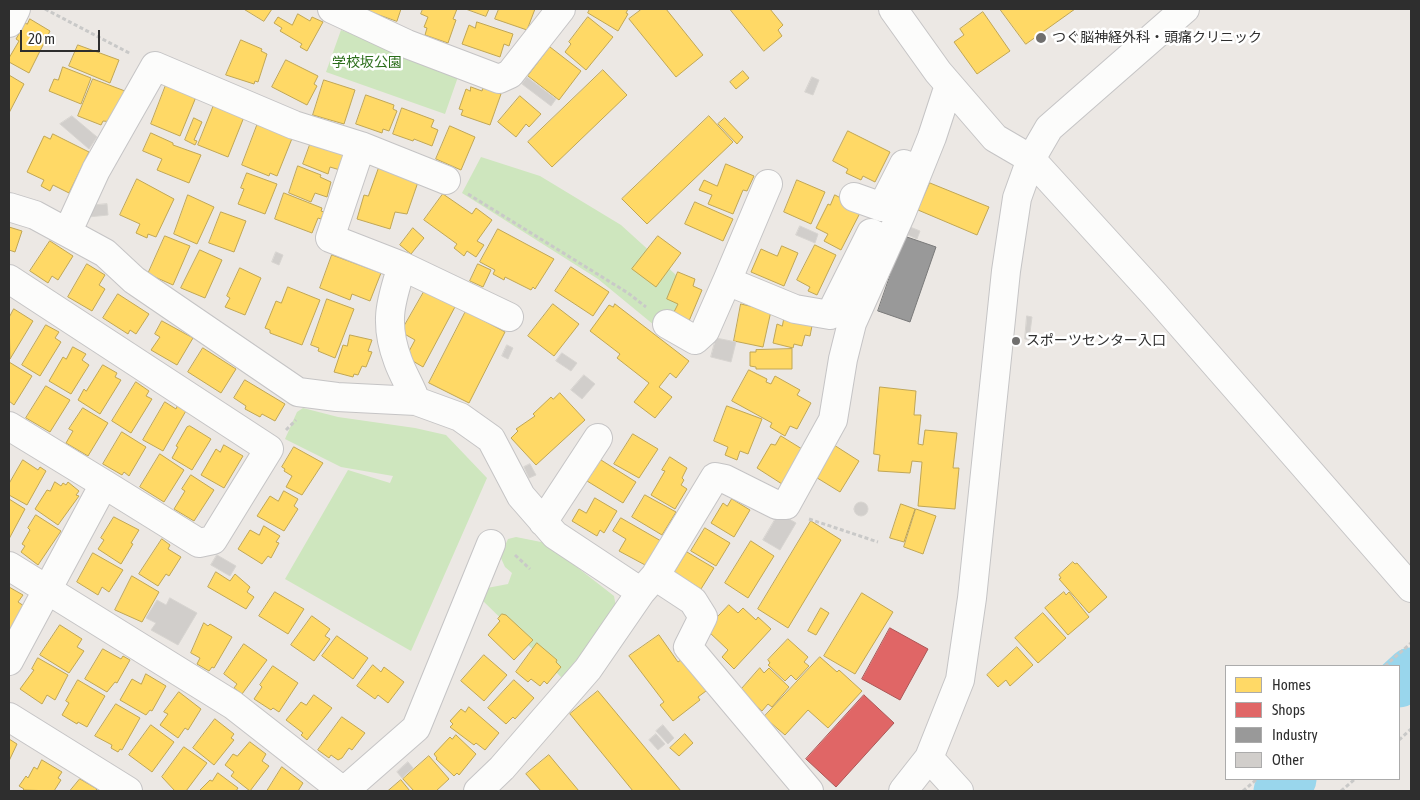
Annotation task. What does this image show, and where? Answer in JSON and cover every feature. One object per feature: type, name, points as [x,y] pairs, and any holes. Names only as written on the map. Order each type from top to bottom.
[{"type":"street","points":[[9,23],[16,9]]},
{"type":"street","points":[[332,9],[408,44],[499,79],[510,74],[561,9]]},
{"type":"street","points":[[903,791],[929,758],[960,680],[972,598],[1006,271],[1017,198],[1030,159],[1049,128],[1185,9]]},
{"type":"street","points":[[903,15],[950,84],[995,138],[1030,159],[1155,294],[1411,588]]},
{"type":"street","points":[[68,231],[96,170],[155,66],[294,125],[361,146],[446,180]]},
{"type":"street","points":[[478,791],[502,768],[588,669],[648,584],[715,477],[725,479],[777,505],[786,505],[833,420],[848,336],[932,137],[950,84]]},
{"type":"street","points":[[854,197],[882,207],[914,144],[932,137]]},
{"type":"street","points":[[361,146],[330,238],[402,266],[509,317]]},
{"type":"street","points":[[667,324],[695,340],[705,331],[727,281],[761,224],[768,184]]},
{"type":"street","points":[[9,207],[35,215],[68,231],[105,253],[134,280],[298,392],[337,397],[416,400],[460,417],[491,439],[521,496],[555,535],[648,584],[693,601],[703,617],[688,647],[809,791]]},
{"type":"street","points":[[727,281],[795,309],[830,315],[871,233],[888,241]]},
{"type":"street","points":[[402,266],[390,302],[388,329],[399,363],[411,385],[416,400]]},
{"type":"street","points":[[9,279],[269,449],[213,540],[199,543],[9,426]]},
{"type":"street","points":[[543,522],[598,438]]},
{"type":"street","points":[[9,661],[104,484]]},
{"type":"street","points":[[9,566],[233,705],[344,791],[416,728],[491,544]]},
{"type":"street","points":[[9,717],[122,789]]},
{"type":"street","points":[[929,758],[959,791]]},
{"type":"path","points":[[45,9],[155,66]]},
{"type":"path","points":[[446,180],[628,293],[667,324]]},
{"type":"path","points":[[786,505],[791,512],[878,542]]},
{"type":"path","points":[[1386,665],[1411,643]]},
{"type":"path","points":[[1400,739],[1411,729]]},
{"type":"path","points":[[1243,791],[1256,780]]},
{"type":"path","points":[[1341,791],[1354,780]]},
{"type":"green space","name":"学校坂公園","points":[[341,30],[459,74],[445,114],[326,72]]},
{"type":"green space","points":[[481,157],[540,176],[621,225],[697,294],[671,339],[598,279],[462,193]]},
{"type":"green space","points":[[303,408],[338,417],[415,428],[446,435],[487,478],[411,651],[285,579],[348,470],[390,483],[393,476],[341,467],[285,439],[297,412]]},
{"type":"green space","points":[[516,537],[546,543],[614,596],[616,607],[612,615],[562,678],[482,600],[487,588],[508,584],[512,573],[505,567],[500,556],[508,539]]},
{"type":"building: Homes","points":[[244,9],[272,9],[264,21]]},
{"type":"building: Homes","points":[[363,9],[401,9],[397,21]]},
{"type":"building: Homes","points":[[423,9],[457,9],[453,19],[456,20],[448,43],[425,35],[427,28],[424,27],[428,17],[421,14]]},
{"type":"building: Homes","points":[[466,9],[489,9],[486,16]]},
{"type":"building: Homes","points":[[499,9],[535,9],[527,30],[495,19]]},
{"type":"building: Homes","points":[[590,9],[628,9],[626,13],[628,14],[618,31],[588,13]]},
{"type":"building: Homes","points":[[642,9],[666,9],[703,55],[676,77],[629,19]]},
{"type":"building: Homes","points":[[730,9],[770,9],[783,25],[778,30],[782,36],[764,51]]},
{"type":"building: Homes","points":[[1000,9],[1075,9],[1026,44]]},
{"type":"building: Homes","points":[[983,12],[1010,51],[977,74],[954,42],[964,35],[960,29]]},
{"type":"building: Homes","points":[[298,14],[310,21],[312,17],[323,22],[307,51],[300,47],[302,44],[280,31],[282,28],[274,23],[278,17],[292,25]]},
{"type":"building: Homes","points":[[588,17],[613,37],[586,70],[565,52],[571,44],[569,42]]},
{"type":"building: Homes","points":[[30,19],[50,31],[29,73],[9,62],[9,58],[19,41],[16,39],[25,23],[27,24]]},
{"type":"building: Homes","points":[[477,22],[513,34],[509,46],[504,44],[500,57],[462,44],[469,25],[475,28]]},
{"type":"building: Homes","points":[[241,40],[262,49],[261,51],[267,54],[258,82],[255,81],[254,84],[226,75]]},
{"type":"building: Homes","points":[[78,45],[119,60],[110,83],[69,66]]},
{"type":"building: Homes","points":[[550,47],[581,71],[559,100],[528,76]]},
{"type":"building: Homes","points":[[286,60],[318,76],[314,84],[317,86],[307,105],[272,87]]},
{"type":"building: Homes","points":[[63,67],[91,78],[81,104],[49,91],[54,79],[58,80]]},
{"type":"building: Homes","points":[[603,70],[627,95],[552,167],[528,142]]},
{"type":"building: Homes","points":[[743,71],[749,78],[736,89],[730,82]]},
{"type":"building: Homes","points":[[9,75],[24,84],[9,113]]},
{"type":"building: Homes","points":[[93,79],[125,91],[113,122],[103,121],[101,125],[78,116]]},
{"type":"building: Homes","points":[[324,80],[355,90],[344,124],[313,115]]},
{"type":"building: Homes","points":[[166,85],[196,97],[180,136],[151,124]]},
{"type":"building: Homes","points":[[471,87],[482,91],[483,87],[501,94],[490,125],[461,115],[463,110],[459,109],[466,89],[470,91]]},
{"type":"building: Homes","points":[[366,95],[394,105],[393,109],[397,111],[389,131],[383,129],[382,133],[356,124]]},
{"type":"building: Homes","points":[[520,96],[541,114],[529,127],[526,124],[516,137],[498,122]]},
{"type":"building: Homes","points":[[214,105],[244,117],[228,157],[198,145]]},
{"type":"building: Homes","points":[[402,108],[434,120],[431,127],[438,130],[432,146],[393,134]]},
{"type":"building: Homes","points":[[709,116],[733,142],[647,224],[622,199]]},
{"type":"building: Homes","points":[[194,118],[202,122],[194,140],[197,141],[195,145],[185,140]]},
{"type":"building: Homes","points":[[725,118],[743,137],[737,144],[718,124]]},
{"type":"building: Homes","points":[[258,123],[293,136],[277,176],[270,173],[269,176],[242,165]]},
{"type":"building: Homes","points":[[450,126],[475,137],[461,170],[436,159]]},
{"type":"building: Homes","points":[[848,131],[890,152],[875,182],[863,176],[861,180],[846,173],[848,169],[833,161]]},
{"type":"building: Homes","points":[[151,133],[173,143],[173,145],[201,155],[189,183],[157,170],[162,159],[143,151]]},
{"type":"building: Homes","points":[[53,134],[89,152],[69,193],[53,185],[50,191],[41,186],[44,180],[27,172],[44,136],[50,139]]},
{"type":"building: Homes","points":[[311,142],[346,154],[340,170],[330,167],[328,174],[303,164]]},
{"type":"building: Homes","points":[[381,162],[418,182],[407,214],[395,212],[390,229],[357,219],[364,195],[368,196]]},
{"type":"building: Homes","points":[[726,164],[754,176],[747,191],[743,190],[733,214],[708,204],[712,195],[699,190],[704,180],[717,186]]},
{"type":"building: Homes","points":[[298,166],[321,175],[320,177],[331,182],[327,197],[315,193],[311,202],[289,193]]},
{"type":"building: Homes","points":[[247,173],[277,184],[265,214],[238,204],[244,189],[241,188]]},
{"type":"building: Homes","points":[[137,179],[174,199],[156,237],[148,234],[147,238],[136,233],[140,224],[120,215]]},
{"type":"building: Homes","points":[[797,180],[825,192],[811,224],[784,212]]},
{"type":"building: Homes","points":[[930,183],[989,207],[977,235],[918,210]]},
{"type":"building: Homes","points":[[284,193],[322,208],[321,211],[324,212],[321,219],[318,218],[312,233],[275,219]]},
{"type":"building: Homes","points":[[443,194],[472,214],[476,208],[492,220],[477,241],[484,245],[476,257],[467,251],[464,256],[454,248],[457,244],[424,220]]},
{"type":"building: Homes","points":[[188,195],[214,207],[197,244],[174,234]]},
{"type":"building: Homes","points":[[835,195],[862,209],[841,250],[824,241],[828,234],[816,228],[828,204],[830,205]]},
{"type":"building: Homes","points":[[695,202],[733,219],[723,241],[685,224]]},
{"type":"building: Homes","points":[[221,212],[246,221],[234,252],[209,243]]},
{"type":"building: Homes","points":[[9,227],[22,231],[15,252],[9,250]]},
{"type":"building: Homes","points":[[413,228],[424,238],[411,254],[400,245]]},
{"type":"building: Homes","points":[[498,229],[554,259],[535,289],[533,287],[531,290],[505,277],[504,280],[493,274],[495,270],[480,262]]},
{"type":"building: Homes","points":[[165,236],[190,246],[173,285],[148,274]]},
{"type":"building: Homes","points":[[658,236],[681,253],[656,287],[632,269]]},
{"type":"building: Homes","points":[[50,241],[73,256],[58,280],[52,276],[48,283],[30,271]]},
{"type":"building: Homes","points":[[815,245],[836,255],[817,295],[808,291],[810,287],[797,280]]},
{"type":"building: Homes","points":[[782,246],[798,253],[784,286],[751,272],[761,249],[777,256]]},
{"type":"building: Homes","points":[[200,250],[222,260],[205,298],[181,288]]},
{"type":"building: Homes","points":[[332,255],[381,273],[370,301],[352,294],[350,300],[320,288]]},
{"type":"building: Homes","points":[[87,264],[105,275],[99,285],[105,289],[92,311],[68,297]]},
{"type":"building: Homes","points":[[478,264],[491,270],[483,287],[470,281]]},
{"type":"building: Homes","points":[[571,267],[609,292],[593,316],[555,291]]},
{"type":"building: Homes","points":[[240,268],[261,278],[245,315],[225,307],[230,298],[227,296]]},
{"type":"building: Homes","points":[[678,272],[695,279],[693,286],[702,290],[689,321],[673,314],[678,304],[667,299]]},
{"type":"building: Homes","points":[[288,287],[320,300],[302,345],[270,333],[270,330],[265,328],[276,301],[281,303]]},
{"type":"building: Homes","points":[[425,290],[456,305],[423,367],[406,357],[415,340],[401,332]]},
{"type":"building: Homes","points":[[118,294],[149,314],[136,334],[130,330],[128,334],[103,318]]},
{"type":"building: Homes","points":[[327,299],[354,309],[335,358],[318,351],[319,348],[311,345]]},
{"type":"building: Homes","points":[[553,304],[579,324],[554,356],[528,336]]},
{"type":"building: Homes","points":[[615,304],[689,361],[676,378],[670,373],[659,387],[672,397],[655,418],[634,402],[649,383],[617,358],[620,354],[590,331],[609,305],[613,307]]},
{"type":"building: Homes","points":[[741,304],[771,311],[763,347],[734,341]]},
{"type":"building: Homes","points":[[14,309],[33,321],[10,359],[9,318]]},
{"type":"building: Homes","points":[[466,311],[505,332],[469,403],[429,383]]},
{"type":"building: Homes","points":[[785,314],[813,321],[810,336],[805,335],[802,346],[794,344],[793,348],[773,343],[777,324],[782,326]]},
{"type":"building: Homes","points":[[162,321],[193,338],[177,365],[151,350],[160,337],[155,334]]},
{"type":"building: Homes","points":[[46,325],[59,332],[55,338],[61,342],[40,376],[22,365]]},
{"type":"building: Homes","points":[[350,335],[372,340],[368,351],[372,352],[366,367],[362,366],[358,375],[354,374],[353,377],[334,372],[343,345],[347,346]]},
{"type":"building: Homes","points":[[73,347],[86,354],[82,360],[89,365],[71,394],[49,381],[63,357],[66,359]]},
{"type":"building: Homes","points":[[203,348],[236,369],[221,393],[188,372]]},
{"type":"building: Homes","points":[[792,349],[792,369],[756,369],[756,367],[750,366],[750,352],[756,352],[756,350]]},
{"type":"building: Homes","points":[[9,362],[32,376],[14,405],[9,401]]},
{"type":"building: Homes","points":[[103,365],[117,373],[115,377],[121,380],[100,414],[78,400],[84,389],[86,391]]},
{"type":"building: Homes","points":[[749,370],[767,379],[766,382],[771,384],[775,376],[800,390],[797,395],[811,403],[797,429],[790,426],[785,436],[770,427],[772,423],[732,401]]},
{"type":"building: Homes","points":[[245,380],[285,404],[275,421],[262,414],[260,417],[245,409],[246,406],[234,398]]},
{"type":"building: Homes","points":[[136,382],[149,391],[146,396],[152,399],[131,433],[112,421]]},
{"type":"building: Homes","points":[[46,386],[70,400],[50,432],[26,418]]},
{"type":"building: Homes","points":[[880,387],[916,391],[914,415],[921,415],[918,444],[923,445],[925,430],[957,433],[953,468],[959,468],[955,509],[918,506],[922,462],[912,461],[910,473],[878,471],[880,455],[874,454]]},
{"type":"building: Homes","points":[[560,393],[585,420],[536,465],[511,438],[518,431],[516,429],[535,416],[533,414],[551,397],[553,399]]},
{"type":"building: Homes","points":[[165,402],[176,409],[178,404],[187,409],[163,451],[143,440]]},
{"type":"building: Homes","points":[[727,406],[762,419],[748,454],[740,451],[737,460],[725,455],[728,447],[714,441]]},
{"type":"building: Homes","points":[[83,408],[108,423],[88,456],[66,443],[73,431],[69,429]]},
{"type":"building: Homes","points":[[190,426],[211,439],[192,470],[172,458],[178,447],[176,446],[187,427]]},
{"type":"building: Homes","points":[[122,432],[146,447],[129,476],[124,472],[122,475],[103,464]]},
{"type":"building: Homes","points":[[633,434],[658,449],[639,478],[614,464]]},
{"type":"building: Homes","points":[[781,436],[802,449],[782,484],[757,468],[771,444],[775,445]]},
{"type":"building: Homes","points":[[224,445],[243,456],[224,488],[201,475],[216,449],[220,452]]},
{"type":"building: Homes","points":[[834,445],[859,461],[840,492],[814,476]]},
{"type":"building: Homes","points":[[294,447],[323,463],[302,495],[286,487],[292,476],[284,471],[285,469],[282,467]]},
{"type":"building: Homes","points":[[160,454],[184,470],[164,502],[140,487]]},
{"type":"building: Homes","points":[[670,457],[687,468],[681,485],[687,489],[675,509],[651,495],[665,471],[662,470]]},
{"type":"building: Homes","points":[[23,460],[38,470],[40,467],[46,471],[27,505],[9,495],[9,484]]},
{"type":"building: Homes","points":[[601,460],[636,482],[623,503],[587,481]]},
{"type":"building: Homes","points":[[191,475],[214,490],[194,521],[174,509],[185,491],[182,489]]},
{"type":"building: Homes","points":[[55,482],[61,486],[63,483],[66,485],[68,482],[79,491],[76,495],[79,496],[58,525],[35,509],[47,490],[50,491]]},
{"type":"building: Homes","points":[[284,491],[298,499],[294,506],[298,509],[284,531],[257,516],[270,496],[278,501]]},
{"type":"building: Homes","points":[[645,495],[676,512],[662,535],[632,517]]},
{"type":"building: Homes","points":[[595,498],[617,511],[604,533],[600,530],[597,536],[572,521],[579,509],[586,513]]},
{"type":"building: Homes","points":[[9,499],[25,509],[9,539]]},
{"type":"building: Homes","points":[[732,499],[750,510],[734,537],[711,523],[723,503],[727,506]]},
{"type":"building: Homes","points":[[901,504],[915,509],[904,542],[890,538]]},
{"type":"building: Homes","points":[[916,509],[936,516],[923,554],[904,547]]},
{"type":"building: Homes","points":[[36,515],[61,531],[38,565],[21,552],[25,546],[22,544],[30,530],[28,528]]},
{"type":"building: Homes","points":[[114,517],[139,530],[121,564],[98,549],[104,540],[101,538]]},
{"type":"building: Homes","points":[[621,518],[661,541],[647,566],[619,551],[626,539],[613,531]]},
{"type":"building: Homes","points":[[811,521],[841,540],[788,628],[758,609]]},
{"type":"building: Homes","points":[[264,526],[280,536],[276,542],[279,543],[271,558],[268,556],[262,564],[238,549],[250,530],[259,535]]},
{"type":"building: Homes","points":[[705,528],[730,543],[716,566],[691,551]]},
{"type":"building: Homes","points":[[162,539],[170,545],[168,549],[181,557],[169,576],[166,574],[158,586],[139,574]]},
{"type":"building: Homes","points":[[751,541],[774,556],[748,598],[725,583]]},
{"type":"building: Homes","points":[[687,552],[714,568],[701,589],[674,573]]},
{"type":"building: Homes","points":[[93,553],[123,570],[109,592],[102,587],[98,595],[77,582]]},
{"type":"building: Homes","points":[[1073,562],[1077,563],[1107,597],[1089,613],[1059,579],[1061,578],[1059,575]]},
{"type":"building: Homes","points":[[216,572],[230,581],[235,574],[250,587],[247,592],[254,597],[246,609],[208,587]]},
{"type":"building: Homes","points":[[132,576],[159,592],[142,622],[115,610]]},
{"type":"building: Homes","points":[[9,587],[23,595],[18,602],[24,606],[9,631]]},
{"type":"building: Homes","points":[[275,592],[304,609],[288,634],[259,616]]},
{"type":"building: Homes","points":[[1064,592],[1066,595],[1069,592],[1089,617],[1068,635],[1045,608]]},
{"type":"building: Homes","points":[[862,593],[893,612],[855,674],[824,656]]},
{"type":"building: Homes","points":[[729,605],[738,613],[743,608],[756,620],[758,617],[771,629],[734,669],[722,657],[728,650],[708,631],[709,626]]},
{"type":"building: Homes","points":[[821,608],[829,613],[816,635],[808,631]]},
{"type":"building: Homes","points":[[1043,613],[1066,638],[1038,663],[1015,638]]},
{"type":"building: Homes","points":[[502,614],[506,615],[533,640],[514,660],[488,635],[500,621],[498,619]]},
{"type":"building: Homes","points":[[312,616],[330,629],[325,636],[330,639],[314,661],[291,645]]},
{"type":"building: Homes","points":[[204,623],[208,626],[210,624],[232,637],[214,668],[212,667],[209,671],[197,664],[200,658],[191,653]]},
{"type":"building: Homes","points":[[60,625],[82,639],[77,647],[84,651],[69,673],[40,655]]},
{"type":"building: Homes","points":[[659,635],[678,662],[685,657],[710,688],[698,697],[700,700],[673,721],[660,705],[664,702],[629,656]]},
{"type":"building: Homes","points":[[337,636],[368,658],[353,679],[322,656]]},
{"type":"building: Homes","points":[[788,639],[808,657],[804,662],[809,666],[796,680],[791,675],[785,681],[768,665],[770,663],[768,660]]},
{"type":"building: Homes","points":[[537,643],[557,660],[556,662],[561,667],[547,684],[544,681],[540,686],[531,679],[528,682],[516,672]]},
{"type":"building: Homes","points":[[244,644],[267,660],[242,694],[234,688],[237,684],[224,674]]},
{"type":"building: Homes","points":[[1017,647],[1033,665],[1010,686],[1006,680],[998,687],[987,675]]},
{"type":"building: Homes","points":[[103,649],[121,659],[123,656],[130,660],[117,683],[115,682],[107,692],[85,679]]},
{"type":"building: Homes","points":[[484,655],[507,675],[484,701],[461,681]]},
{"type":"building: Homes","points":[[820,657],[837,672],[839,670],[862,691],[828,728],[808,710],[785,735],[764,717]]},
{"type":"building: Homes","points":[[38,658],[68,675],[55,700],[47,695],[42,704],[20,689],[34,670],[32,669]]},
{"type":"building: Homes","points":[[373,665],[381,672],[384,667],[404,682],[388,703],[378,695],[375,699],[357,686]]},
{"type":"building: Homes","points":[[273,666],[298,683],[279,712],[273,708],[271,710],[254,699],[262,687],[260,685]]},
{"type":"building: Homes","points":[[760,668],[764,673],[769,668],[789,687],[772,707],[768,704],[762,711],[739,692]]},
{"type":"building: Homes","points":[[146,674],[166,686],[152,711],[150,710],[146,715],[120,700],[132,679],[141,684]]},
{"type":"building: Homes","points":[[78,680],[105,696],[87,727],[78,722],[77,724],[62,715],[69,703],[66,701]]},
{"type":"building: Homes","points":[[514,680],[534,698],[515,719],[513,717],[506,724],[488,708]]},
{"type":"building: Homes","points":[[598,691],[681,791],[633,791],[570,714]]},
{"type":"building: Homes","points":[[179,692],[201,709],[188,730],[185,728],[178,738],[160,725],[168,714],[164,712]]},
{"type":"building: Homes","points":[[314,695],[332,708],[307,740],[301,735],[303,733],[286,720],[301,702],[306,705]]},
{"type":"building: Homes","points":[[116,704],[140,718],[122,750],[120,749],[118,752],[111,748],[112,745],[95,736]]},
{"type":"building: Homes","points":[[469,707],[499,733],[485,750],[476,743],[474,745],[450,727],[453,724],[450,721],[461,709],[465,712]]},
{"type":"building: Homes","points":[[342,717],[365,733],[352,750],[349,748],[342,758],[338,760],[331,755],[329,758],[318,750]]},
{"type":"building: Homes","points":[[215,719],[234,734],[231,738],[234,740],[214,765],[193,748]]},
{"type":"building: Homes","points":[[151,725],[174,742],[152,772],[129,755]]},
{"type":"building: Homes","points":[[685,734],[693,743],[679,756],[670,748]]},
{"type":"building: Homes","points":[[456,735],[476,754],[459,775],[457,773],[454,776],[436,759],[434,754],[450,737],[452,739]]},
{"type":"building: Homes","points":[[9,739],[17,744],[9,761]]},
{"type":"building: Homes","points":[[250,742],[266,754],[262,761],[269,766],[250,791],[231,776],[234,772],[225,765],[233,754],[237,756]]},
{"type":"building: Homes","points":[[184,747],[207,763],[186,791],[175,791],[162,777]]},
{"type":"building: Homes","points":[[549,755],[579,791],[541,791],[526,774]]},
{"type":"building: Homes","points":[[429,756],[449,779],[436,791],[414,791],[403,779]]},
{"type":"building: Homes","points":[[42,760],[62,772],[58,778],[61,780],[54,791],[23,790],[19,786],[26,776],[28,778],[34,767],[37,769]]},
{"type":"building: Homes","points":[[282,767],[303,783],[298,791],[267,791]]},
{"type":"building: Homes","points":[[218,773],[238,788],[236,791],[199,791],[210,780],[212,781]]},
{"type":"building: Homes","points":[[80,779],[97,789],[95,791],[70,791]]},
{"type":"building: Homes","points":[[401,780],[410,791],[388,791]]},
{"type":"building: Shops","points":[[890,628],[928,649],[900,700],[862,679]]},
{"type":"building: Shops","points":[[864,695],[894,723],[836,787],[806,759]]},
{"type":"building: Industry","points":[[904,236],[936,247],[910,322],[878,311]]},
{"type":"building: Other","points":[[527,77],[556,99],[551,106],[522,84]]},
{"type":"building: Other","points":[[812,77],[819,80],[813,95],[805,92]]},
{"type":"building: Other","points":[[72,116],[97,137],[89,149],[60,124]]},
{"type":"building: Other","points":[[107,204],[108,215],[88,217],[87,206]]},
{"type":"building: Other","points":[[800,226],[818,234],[815,243],[796,235]]},
{"type":"building: Other","points":[[910,227],[920,231],[917,239],[908,235]]},
{"type":"building: Other","points":[[276,252],[283,255],[279,265],[272,262]]},
{"type":"building: Other","points":[[1027,316],[1032,317],[1029,340],[1025,339]]},
{"type":"building: Other","points":[[716,338],[736,342],[731,362],[711,357]]},
{"type":"building: Other","points":[[507,345],[513,348],[508,359],[502,356]]},
{"type":"building: Other","points":[[562,353],[577,363],[571,371],[556,361]]},
{"type":"building: Other","points":[[584,375],[595,384],[582,399],[571,390]]},
{"type":"building: Other","points":[[530,464],[536,475],[529,478],[524,467]]},
{"type":"building: Other","points":[[858,502],[864,502],[868,509],[864,516],[858,516],[854,512],[854,506]]},
{"type":"building: Other","points":[[779,513],[796,523],[780,550],[763,540]]},
{"type":"building: Other","points":[[217,555],[236,566],[230,576],[211,565]]},
{"type":"building: Other","points":[[170,598],[197,613],[178,645],[151,630],[156,623],[146,618],[157,600],[166,605]]},
{"type":"building: Other","points":[[663,725],[674,738],[668,744],[656,731]]},
{"type":"building: Other","points":[[656,734],[665,744],[658,750],[649,740]]},
{"type":"building: Other","points":[[408,762],[413,768],[402,778],[397,772]]},
{"type":"waterway","points":[[1400,682],[1411,672]]},
{"type":"waterway","points":[[1278,791],[1291,780]]},
{"type":"place","name":"つぐ脳神経外科・頭痛クリニック","points":[[1041,38]]},
{"type":"place","name":"スポーツセンター入口","points":[[1016,341]]}]
